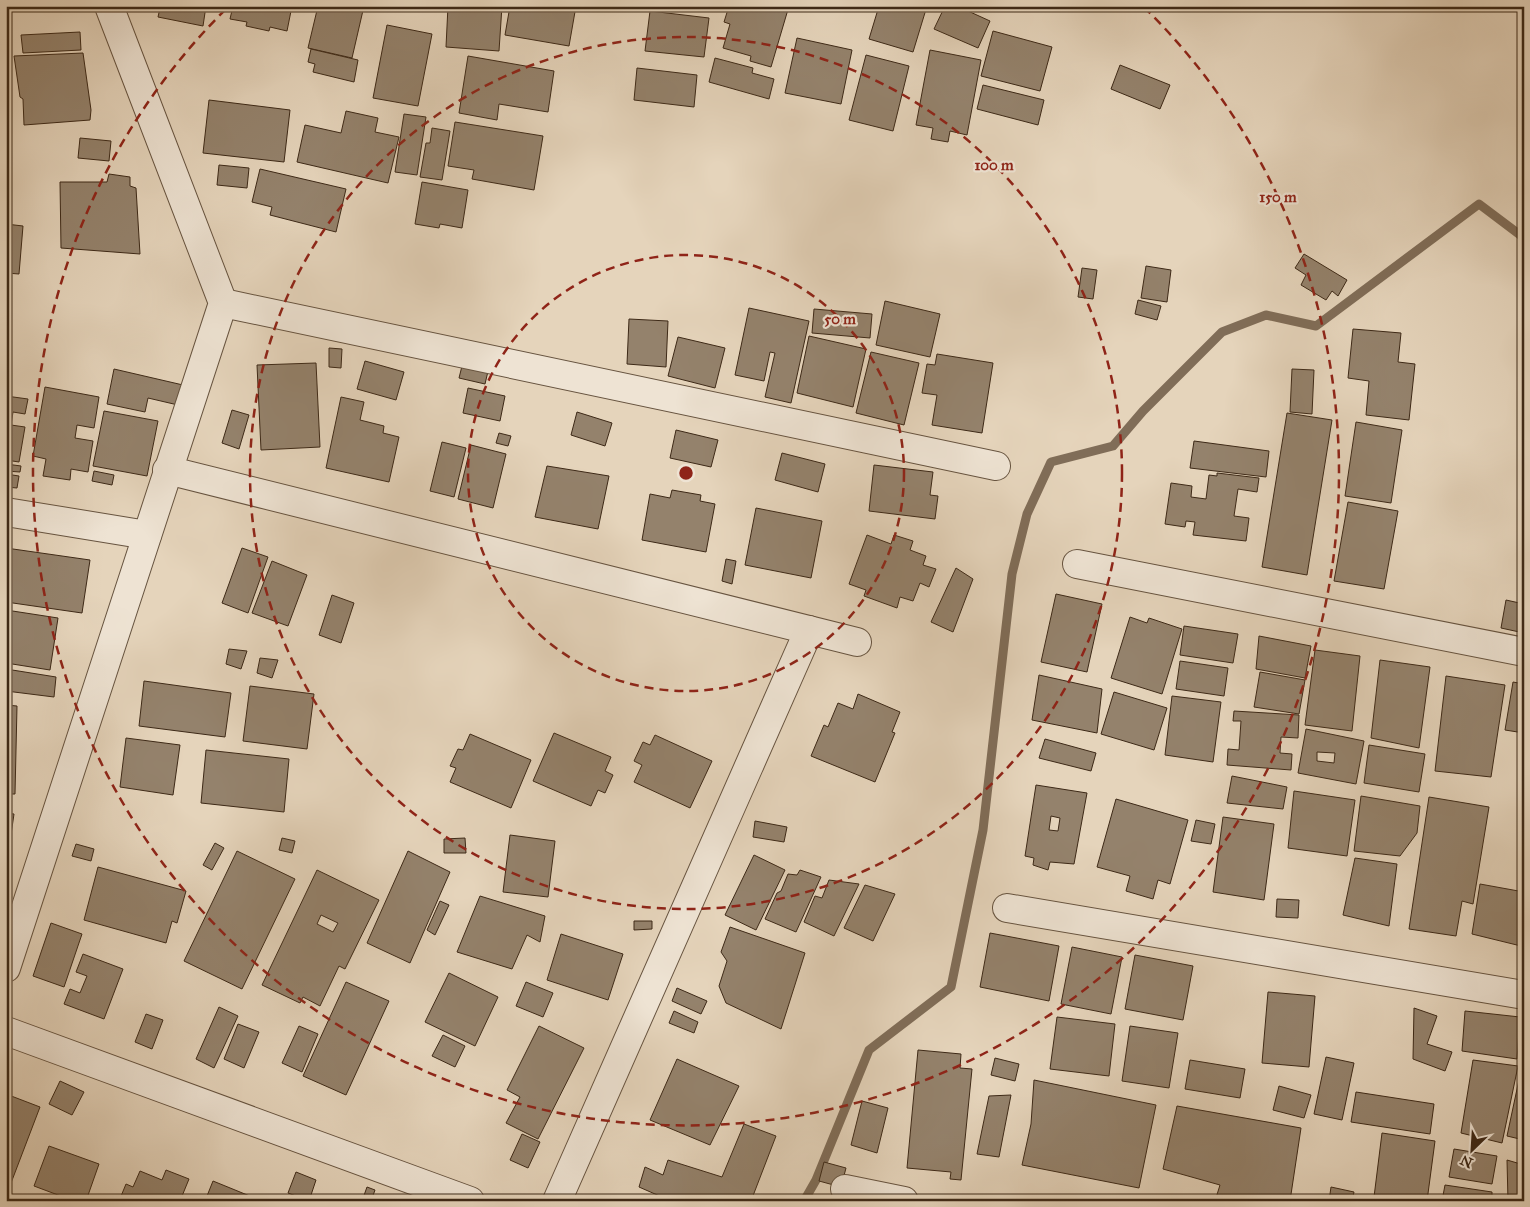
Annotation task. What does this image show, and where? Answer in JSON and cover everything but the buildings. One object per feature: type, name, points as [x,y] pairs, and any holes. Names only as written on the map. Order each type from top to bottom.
[{"type":"street","points":[[6,968],[223,303],[109,6]]},
{"type":"street","points":[[223,303],[996,466]]},
{"type":"street","points":[[168,470],[857,642]]},
{"type":"street","points":[[6,512],[146,535]]},
{"type":"street","points":[[1077,564],[1524,652]]},
{"type":"street","points":[[557,1201],[809,630]]},
{"type":"street","points":[[1007,908],[1524,995]]},
{"type":"street","points":[[6,1031],[470,1201]]},
{"type":"street","points":[[845,1190],[904,1201]]},
{"type":"waterway","points":[[804,1201],[816,1180],[869,1050],[951,987],[983,830],[1012,574],[1027,514],[1051,462],[1113,446],[1143,411],[1222,332],[1266,315],[1316,326],[1479,204],[1524,238]]}]
